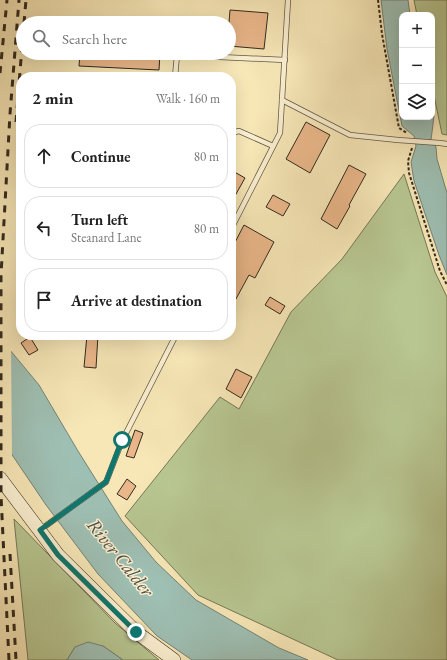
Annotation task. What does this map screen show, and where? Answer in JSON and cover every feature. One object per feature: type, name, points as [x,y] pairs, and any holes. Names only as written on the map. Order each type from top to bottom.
[{"type":"street","points":[[0,478],[44,528],[58,555],[136,632],[174,660]]},
{"type":"lane","points":[[236,219],[280,133],[288,0]]},
{"type":"lane","points":[[236,58],[285,60]]},
{"type":"lane","points":[[175,72],[177,60]]},
{"type":"lane","points":[[282,100],[350,135],[447,144]]},
{"type":"lane","points":[[236,132],[239,131],[274,146]]},
{"type":"lane","points":[[44,528],[106,482],[122,440],[173,340]]},
{"type":"green space","points":[[414,0],[447,0],[447,135],[442,134],[435,100],[435,12],[416,12]]},
{"type":"green space","points":[[404,174],[435,272],[447,297],[447,660],[338,660],[198,595],[125,516],[220,397],[239,409],[291,312],[342,259]]},
{"type":"green space","points":[[14,519],[115,623],[159,660],[123,660],[103,646],[75,647],[67,660],[28,660]]},
{"type":"water","points":[[381,0],[408,0],[410,12],[399,12],[399,111],[387,49]]},
{"type":"water","points":[[401,120],[434,120],[431,140],[436,147],[437,159],[447,193],[447,275],[414,181],[411,162],[416,146],[414,136],[402,126]]},
{"type":"water","name":"River Calder","points":[[0,338],[39,385],[122,521],[156,562],[196,600],[279,648],[308,660],[192,660],[157,636],[98,574],[46,505],[0,437]]},
{"type":"water","points":[[88,642],[103,646],[123,660],[67,660],[75,647]]},
{"type":"pier","points":[[0,336],[11,348],[12,458],[0,441]]},
{"type":"building","points":[[230,10],[268,13],[264,49],[236,47],[236,16],[230,16]]},
{"type":"building","points":[[79,60],[160,60],[159,70],[79,66]]},
{"type":"building","points":[[306,122],[330,135],[310,173],[286,159]]},
{"type":"building","points":[[349,165],[366,174],[337,229],[321,219]]},
{"type":"building","points":[[236,173],[245,178],[236,194]]},
{"type":"building","points":[[273,195],[290,204],[283,216],[266,207]]},
{"type":"building","points":[[244,225],[274,242],[255,278],[249,275],[236,299],[236,240]]},
{"type":"building","points":[[270,297],[285,306],[280,314],[265,305]]},
{"type":"building","points":[[26,340],[32,340],[38,350],[29,355],[21,343]]},
{"type":"building","points":[[87,340],[98,340],[96,368],[84,367]]},
{"type":"building","points":[[236,369],[252,377],[241,398],[226,389]]},
{"type":"building","points":[[135,430],[143,433],[134,458],[126,456]]},
{"type":"building","points":[[127,479],[136,486],[127,500],[117,494]]},
{"type":"railway","points":[[0,73],[7,0]]},
{"type":"railway","points":[[18,16],[19,0]]},
{"type":"railway","points":[[25,16],[26,0]]},
{"type":"railway","points":[[9,660],[1,496],[1,275],[16,38]]},
{"type":"railway","points":[[20,72],[21,60]]},
{"type":"railway","points":[[10,554],[16,660]]},
{"type":"route","points":[[122,440],[106,482],[40,530],[58,555],[136,632]]}]
